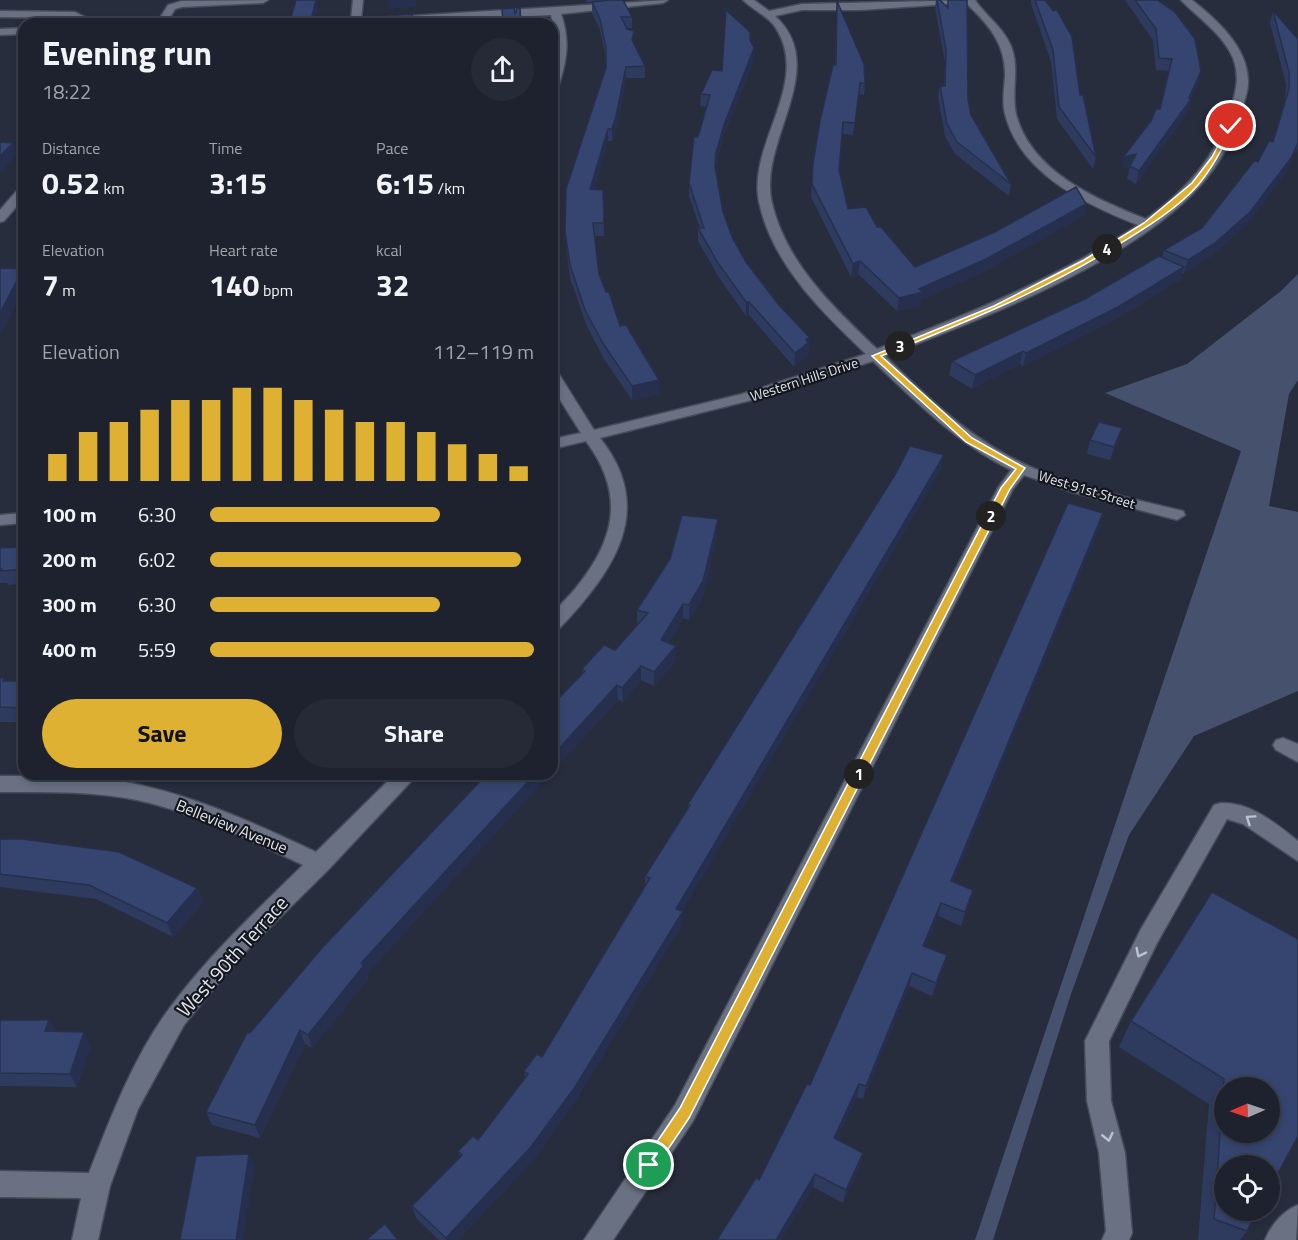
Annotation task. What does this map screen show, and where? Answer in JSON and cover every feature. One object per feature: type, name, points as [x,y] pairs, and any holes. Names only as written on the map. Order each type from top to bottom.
[{"type":"street","points":[[165,18],[171,7],[182,4],[263,0]]},
{"type":"street","points":[[356,18],[358,0]]},
{"type":"street","points":[[456,18],[555,12],[663,0]]},
{"type":"street","name":"West 91st Street","points":[[748,0],[782,28],[793,58],[791,76],[765,161],[765,199],[770,218],[780,240],[811,288],[876,356],[969,440],[1021,468],[1101,495],[1177,515]]},
{"type":"street","points":[[759,0],[802,7],[851,8],[969,0],[996,28],[1004,40],[1010,62],[1011,116],[1030,151],[1048,170],[1078,192],[1146,224]]},
{"type":"street","name":"Western Hills Drive","points":[[558,443],[736,400],[876,356],[996,307],[1086,262],[1146,224],[1194,184],[1215,157],[1231,126],[1243,81],[1238,61],[1231,47],[1212,22],[1186,0]]},
{"type":"street","points":[[766,15],[802,7]]},
{"type":"street","points":[[555,12],[558,18]]},
{"type":"street","points":[[0,14],[75,15],[79,18]]},
{"type":"street","points":[[558,19],[563,31],[564,53],[558,72]]},
{"type":"street","points":[[0,32],[18,31]]},
{"type":"street","points":[[0,218],[18,197]]},
{"type":"street","points":[[558,384],[614,472],[619,495],[617,526],[604,564],[576,602],[558,620]]},
{"type":"street","points":[[597,1240],[684,1113],[1006,488],[1021,468]]},
{"type":"street","points":[[0,520],[18,518]]},
{"type":"street","name":"West 90th Terrace","points":[[85,1240],[97,1186],[128,1104],[176,1018],[229,953],[402,780]]},
{"type":"street","name":"Belleview Avenue","points":[[0,784],[104,786],[139,792],[197,808],[320,864]]},
{"type":"street","points":[[1122,1238],[1112,1153],[1099,1101],[1097,1041],[1149,936],[1221,811],[1232,809],[1243,813],[1298,852]]},
{"type":"street","points":[[0,1184],[97,1186]]},
{"type":"street","points":[[1278,1240],[1298,1218]]},
{"type":"shaded area","points":[[1298,274],[1298,380],[1289,394],[1269,506],[1298,512],[1298,691],[1194,736],[1129,835],[1071,994],[993,1240],[975,1240],[1241,451],[1105,393],[1187,364],[1281,291]]},
{"type":"building","points":[[296,0],[316,0],[312,18],[291,18]]},
{"type":"building","points":[[623,0],[632,17],[621,17],[627,29],[634,31],[632,40],[645,66],[626,67],[616,116],[612,129],[608,129],[590,189],[603,190],[604,223],[593,223],[599,274],[606,292],[609,292],[620,326],[626,325],[659,380],[632,386],[604,345],[585,310],[570,265],[565,231],[566,189],[606,68],[606,48],[600,19],[592,2]]},
{"type":"building","points":[[937,0],[948,8],[948,0],[967,0],[968,100],[971,115],[1011,184],[957,142],[947,124],[940,86],[945,86],[946,50]]},
{"type":"building","points":[[1035,0],[1045,0],[1053,11],[1057,10],[1072,37],[1080,95],[1083,95],[1096,157],[1059,107],[1053,50]]},
{"type":"building","points":[[1135,0],[1157,0],[1175,12],[1195,39],[1201,71],[1189,98],[1191,99],[1139,171],[1130,166],[1136,154],[1123,157],[1151,121],[1156,109],[1160,109],[1172,59],[1159,58],[1156,29]]},
{"type":"building","points":[[837,1],[864,64],[865,83],[860,83],[855,123],[843,122],[839,170],[848,209],[866,207],[877,227],[881,227],[915,267],[995,232],[1076,187],[1086,204],[986,259],[919,289],[923,292],[899,298],[860,261],[853,264],[812,184],[820,121],[833,65],[836,65]]},
{"type":"building","points":[[514,8],[515,14],[517,8],[520,8],[521,18],[503,18],[502,9]]},
{"type":"building","points":[[726,10],[750,32],[750,40],[754,48],[724,125],[716,153],[715,166],[723,212],[733,239],[746,262],[778,304],[810,338],[806,339],[808,343],[795,353],[749,302],[746,302],[718,263],[698,228],[704,228],[689,183],[694,137],[698,137],[710,95],[701,94],[712,70],[722,71]]},
{"type":"building","points":[[1273,11],[1298,39],[1298,143],[1291,158],[1250,212],[1215,243],[1188,260],[1164,250],[1202,228],[1254,161],[1258,162],[1269,141],[1273,142],[1289,89],[1289,72]]},
{"type":"building","points":[[412,14],[412,18],[394,18],[395,15]]},
{"type":"building","points":[[0,142],[13,143],[0,156]]},
{"type":"building","points":[[1159,256],[1184,267],[1118,307],[1026,353],[1023,351],[975,375],[952,361],[1085,299]]},
{"type":"building","points":[[0,268],[18,269],[18,279],[0,313]]},
{"type":"building","points":[[1099,422],[1122,428],[1114,447],[1090,440]]},
{"type":"building","points":[[910,446],[944,455],[676,909],[683,911],[575,1087],[530,1148],[446,1238],[412,1206],[462,1155],[458,1151],[473,1136],[478,1140],[528,1074],[524,1071],[537,1054],[542,1057],[650,878],[645,876],[690,805],[688,804],[895,475]]},
{"type":"building","points":[[1068,503],[1103,513],[951,881],[973,890],[965,912],[941,903],[923,946],[947,955],[936,983],[912,973],[866,1086],[859,1084],[834,1138],[863,1153],[846,1190],[815,1174],[776,1240],[717,1240],[756,1178],[759,1180],[807,1084],[810,1085]]},
{"type":"building","points":[[682,515],[718,519],[703,581],[689,605],[683,604],[661,640],[676,646],[654,672],[641,666],[622,688],[617,685],[558,749],[558,699],[585,671],[582,669],[604,645],[615,650],[648,613],[637,610],[670,559]]},
{"type":"building","points":[[18,547],[18,570],[1,571],[0,548]]},
{"type":"building","points":[[0,678],[4,678],[3,681],[18,681],[18,708],[0,707]]},
{"type":"building","points":[[481,780],[529,780],[361,963],[364,965],[308,1035],[300,1030],[255,1125],[206,1112],[247,1033],[250,1033],[322,948]]},
{"type":"building","points":[[0,839],[22,839],[119,852],[197,888],[167,923],[89,885],[0,874]]},
{"type":"building","points":[[1212,892],[1298,939],[1298,1136],[1280,1170],[1280,1155],[1219,1155],[1219,1143],[1280,1143],[1280,1077],[1221,1077],[1131,1021]]},
{"type":"building","points":[[0,1020],[49,1020],[45,1031],[84,1032],[70,1074],[0,1073]]},
{"type":"building","points":[[249,1154],[236,1240],[180,1240],[196,1156]]},
{"type":"building","points":[[1220,1221],[1252,1221],[1247,1231]]},
{"type":"building","points":[[385,1224],[398,1240],[366,1240]]},
{"type":"route","points":[[649,1165],[684,1113],[1006,488],[1021,468],[969,440],[876,356],[996,307],[1086,262],[1146,224],[1194,184],[1215,157],[1231,126]]}]
